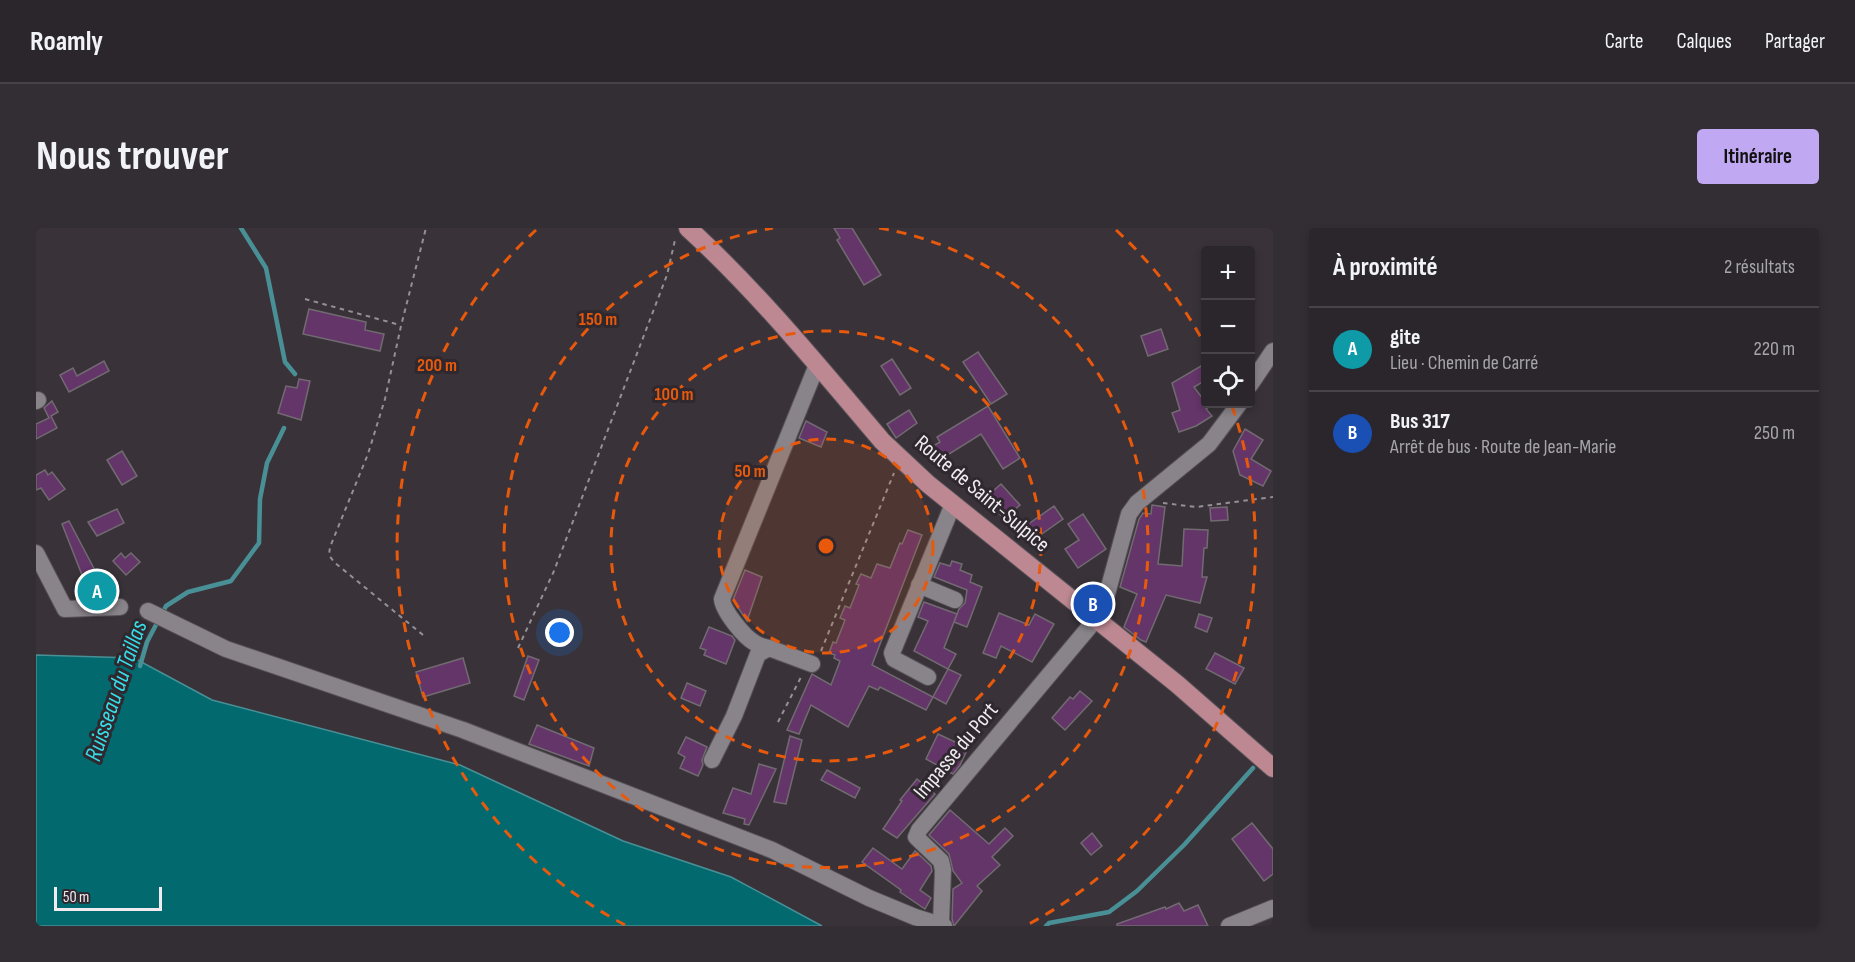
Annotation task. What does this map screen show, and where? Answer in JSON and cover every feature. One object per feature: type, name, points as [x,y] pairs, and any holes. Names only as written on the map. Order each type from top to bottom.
[{"type":"main road","name":"Route de Saint-Sulpice","points":[[682,233],[718,255],[882,441],[900,458],[953,504],[1177,684],[1273,768]]},
{"type":"street","points":[[1255,379],[1273,351]]},
{"type":"street","points":[[812,664],[755,643],[727,614],[722,599],[817,365]]},
{"type":"street","points":[[1096,619],[1104,605],[1129,514],[1137,503],[1209,444],[1236,408]]},
{"type":"street","points":[[928,678],[894,659],[892,654],[953,504]]},
{"type":"street","points":[[36,553],[65,609],[120,607]]},
{"type":"street","points":[[920,585],[955,600]]},
{"type":"street","points":[[155,614],[226,649],[463,730],[772,850],[869,898],[915,917],[942,925]]},
{"type":"street","name":"Impasse du Port","points":[[942,925],[943,870],[941,861],[916,837],[919,830],[1096,619]]},
{"type":"street","points":[[712,760],[734,716],[758,654],[769,648]]},
{"type":"street","points":[[1229,926],[1273,908]]},
{"type":"path","points":[[423,635],[334,562],[329,555],[385,399],[426,228]]},
{"type":"path","points":[[518,648],[554,571],[682,233]]},
{"type":"path","points":[[305,299],[401,326]]},
{"type":"path","points":[[778,722],[804,673],[818,658],[900,458]]},
{"type":"path","points":[[1149,493],[1167,505],[1196,507],[1273,497]]},
{"type":"water","points":[[36,655],[134,658],[212,700],[460,765],[623,841],[731,877],[822,926],[36,926]]},
{"type":"building","points":[[834,228],[852,228],[881,275],[864,285],[837,240],[840,238]]},
{"type":"building","points":[[309,309],[366,322],[365,330],[384,334],[380,351],[303,334]]},
{"type":"building","points":[[1161,329],[1168,349],[1148,356],[1141,336]]},
{"type":"building","points":[[978,352],[1007,394],[991,404],[963,362]]},
{"type":"building","points":[[892,359],[911,388],[900,395],[881,366]]},
{"type":"building","points":[[104,361],[109,371],[69,392],[60,375],[73,368],[77,376]]},
{"type":"building","points":[[1201,366],[1201,383],[1194,387],[1201,396],[1201,408],[1208,408],[1212,416],[1196,426],[1179,432],[1172,413],[1180,410],[1172,383]]},
{"type":"building","points":[[299,379],[310,381],[301,420],[278,413],[286,386],[297,388]]},
{"type":"building","points":[[52,401],[58,412],[51,416],[57,428],[36,439],[36,424],[49,418],[44,408]]},
{"type":"building","points":[[988,406],[1020,458],[1003,469],[981,434],[938,461],[930,448],[940,442],[937,437]]},
{"type":"building","points":[[909,410],[917,423],[896,438],[887,424]]},
{"type":"building","points":[[806,421],[827,432],[821,447],[799,438]]},
{"type":"building","points":[[1245,429],[1263,440],[1251,459],[1271,471],[1263,486],[1240,475],[1233,451]]},
{"type":"building","points":[[122,451],[137,476],[122,485],[107,460]]},
{"type":"building","points":[[45,470],[48,475],[52,472],[65,489],[49,500],[41,488],[36,490],[36,475]]},
{"type":"building","points":[[1001,484],[1020,505],[1004,519],[985,498]]},
{"type":"building","points":[[1152,505],[1165,507],[1158,564],[1182,566],[1184,529],[1208,530],[1202,577],[1207,577],[1200,603],[1166,595],[1146,642],[1124,627],[1137,594],[1120,587],[1139,519],[1143,513],[1151,514]]},
{"type":"building","points":[[1054,506],[1063,519],[1036,538],[1027,525]]},
{"type":"building","points":[[1227,507],[1228,520],[1211,521],[1210,508]]},
{"type":"building","points":[[117,509],[124,523],[97,536],[88,522]]},
{"type":"building","points":[[1083,514],[1106,549],[1078,568],[1065,549],[1079,540],[1068,524]]},
{"type":"building","points":[[69,521],[109,597],[91,598],[62,524]]},
{"type":"building","points":[[908,530],[922,535],[872,665],[933,697],[926,710],[880,687],[878,690],[869,686],[848,727],[811,705],[799,734],[787,730],[812,674],[831,685],[840,661],[834,658],[835,655],[829,653],[833,642],[836,643],[845,620],[840,618],[845,606],[850,608],[861,574],[871,578],[877,564],[890,568]]},
{"type":"building","points":[[121,553],[125,558],[131,553],[140,562],[126,575],[113,561]]},
{"type":"building","points":[[952,561],[962,564],[960,570],[972,575],[970,582],[982,587],[967,627],[954,622],[959,609],[965,603],[967,590],[934,577],[940,563],[950,566]]},
{"type":"building","points":[[745,570],[762,577],[747,621],[733,600]]},
{"type":"building","points":[[924,602],[957,614],[944,648],[956,654],[948,669],[914,651],[928,621],[918,617]]},
{"type":"building","points":[[999,613],[1029,625],[1035,614],[1054,624],[1032,662],[1001,646],[996,658],[983,653]]},
{"type":"building","points":[[1199,614],[1212,618],[1207,632],[1195,627]]},
{"type":"building","points":[[709,627],[732,636],[735,640],[726,664],[704,655],[706,650],[700,648]]},
{"type":"building","points":[[1215,653],[1244,668],[1235,684],[1206,669]]},
{"type":"building","points":[[528,656],[539,660],[524,700],[514,696]]},
{"type":"building","points":[[463,658],[470,683],[423,697],[416,672]]},
{"type":"building","points":[[948,669],[961,675],[946,704],[933,697]]},
{"type":"building","points":[[687,683],[706,691],[700,706],[681,698]]},
{"type":"building","points":[[1080,691],[1092,701],[1065,730],[1052,718],[1070,697],[1073,699]]},
{"type":"building","points":[[537,725],[594,748],[589,766],[529,744]]},
{"type":"building","points":[[938,734],[968,748],[953,774],[926,759]]},
{"type":"building","points":[[790,736],[802,740],[786,804],[774,802]]},
{"type":"building","points":[[686,737],[707,747],[698,776],[680,768],[685,757],[678,753]]},
{"type":"building","points":[[759,764],[776,769],[749,825],[744,824],[745,819],[723,813],[733,788],[751,794]]},
{"type":"building","points":[[827,770],[860,788],[855,798],[821,780]]},
{"type":"building","points":[[917,779],[935,794],[897,838],[883,829],[902,801],[900,800]]},
{"type":"building","points":[[950,810],[989,844],[1005,828],[1013,836],[992,857],[1000,865],[977,886],[982,891],[954,926],[952,919],[953,889],[962,883],[953,871],[949,854],[929,835]]},
{"type":"building","points":[[1252,823],[1273,849],[1273,874],[1264,881],[1232,839]]},
{"type":"building","points":[[1092,833],[1102,846],[1091,855],[1081,843]]},
{"type":"building","points":[[873,848],[902,869],[915,851],[931,866],[932,871],[920,890],[931,898],[925,909],[862,862]]},
{"type":"building","points":[[1179,903],[1184,911],[1198,905],[1208,926],[1117,926],[1117,924]]},
{"type":"waterway","name":"Ruisseau du Taillas","points":[[241,228],[266,268],[285,362],[295,374]]},
{"type":"waterway","name":"Ruisseau du Taillas","points":[[162,614],[166,606],[188,592],[231,581],[259,543],[260,499],[267,463],[284,428]]},
{"type":"waterway","name":"Ruisseau du Taillas","points":[[140,666],[147,642],[158,621]]},
{"type":"waterway","points":[[1046,926],[1049,923],[1109,912],[1137,891],[1184,845],[1253,768]]},
{"type":"place","name":"gite","points":[[97,591]]},
{"type":"place","name":"Bus 317","points":[[1093,604]]}]
